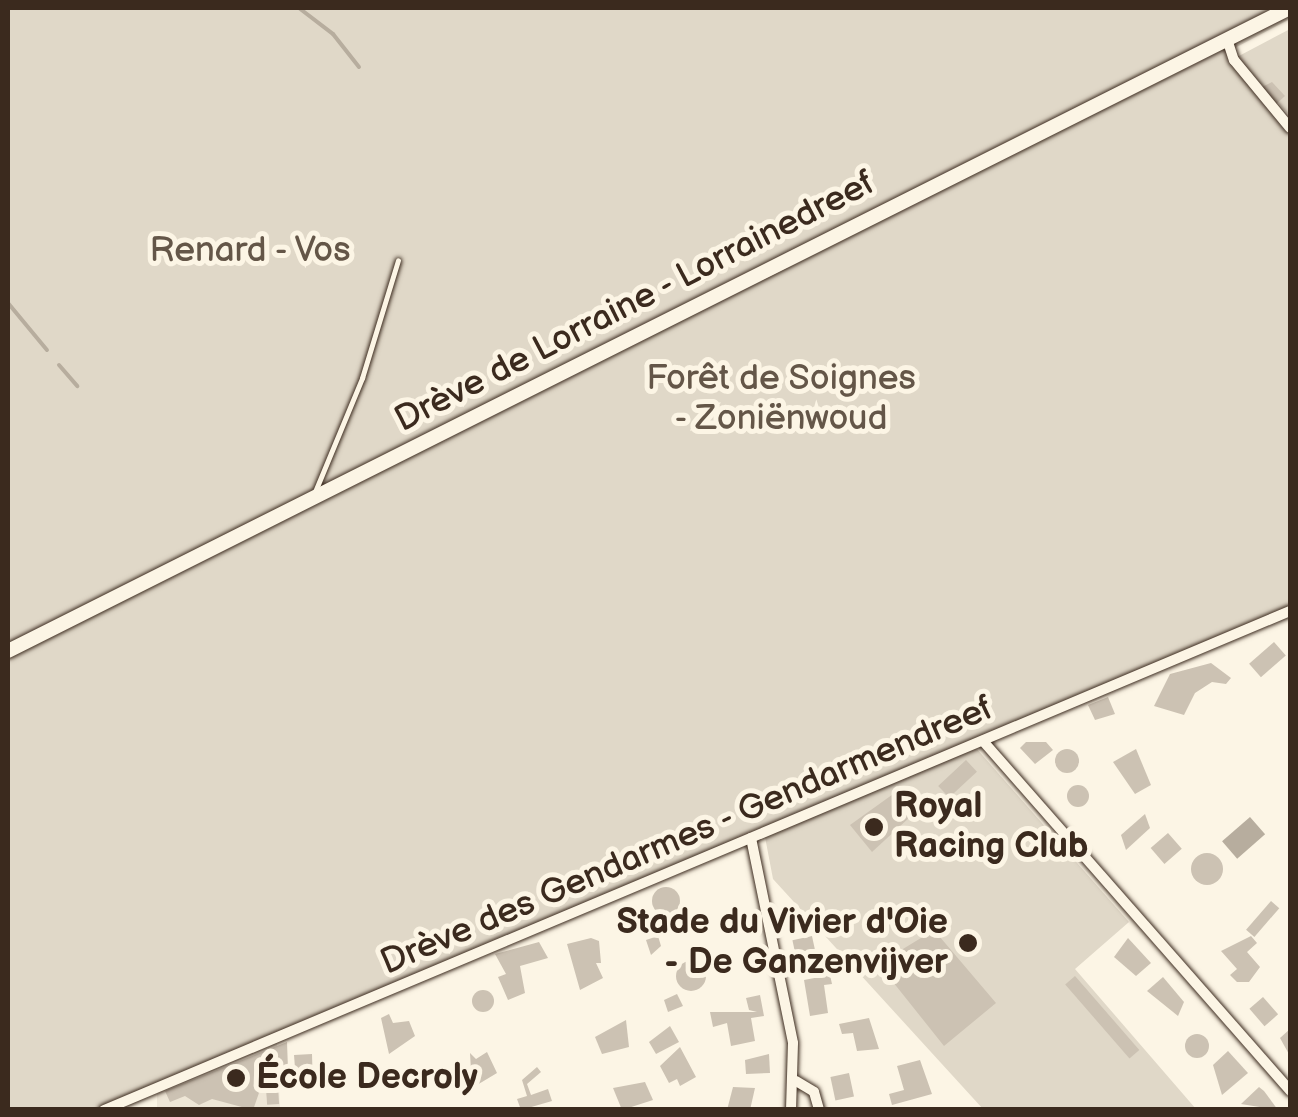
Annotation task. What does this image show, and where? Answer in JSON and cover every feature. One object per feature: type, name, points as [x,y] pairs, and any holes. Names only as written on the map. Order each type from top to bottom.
[{"type":"main road","name":"Drève de Lorraine - Lorrainedreef","points":[[8,651],[1290,8]]},
{"type":"street","points":[[1227,39],[1234,60],[1290,128]]},
{"type":"street","name":"Drève des Gendarmes - Gendarmendreef","points":[[104,1110],[1290,611]]},
{"type":"street","points":[[983,741],[1290,1091]]},
{"type":"street","points":[[754,836],[796,1081],[791,1110]]},
{"type":"street","points":[[796,1081],[814,1092],[818,1110]]},
{"type":"lane","points":[[313,496],[362,378],[398,260]]},
{"type":"shaded area","points":[[1250,817],[1265,834],[1237,859],[1222,841]]},
{"type":"shaded area","name":"École Decroly","points":[[277,1043],[280,1109],[157,1109],[157,1094]]},
{"type":"green space","name":"Forêt de Soignes - Zoniënwoud","points":[[8,8],[1290,8],[1290,19],[1227,52],[1290,127],[1290,608],[99,1109],[8,1109]]},
{"type":"green space","points":[[1290,29],[1290,116],[1237,57]]},
{"type":"green space","name":"Stade du Vivier d'Oie - De Ganzenvijver","points":[[976,748],[1129,922],[1075,969],[1196,1109],[983,1109],[773,879],[765,837]]},
{"type":"building","points":[[1272,82],[1285,96],[1275,105],[1260,88]]},
{"type":"building","points":[[1274,642],[1286,656],[1261,677],[1249,664]]},
{"type":"building","points":[[1211,663],[1231,678],[1226,684],[1212,682],[1195,693],[1184,715],[1154,706],[1170,674]]},
{"type":"building","points":[[1108,697],[1115,714],[1095,720],[1088,705]]},
{"type":"building","points":[[1026,742],[1046,742],[1053,750],[1035,764],[1020,748]]},
{"type":"building","points":[[1067,749],[1079,761],[1067,773],[1055,761]]},
{"type":"building","points":[[1136,749],[1151,785],[1135,794],[1113,762]]},
{"type":"building","points":[[966,760],[977,772],[949,798],[938,786]]},
{"type":"building","points":[[1078,785],[1089,796],[1078,807],[1067,796]]},
{"type":"building","points":[[903,787],[923,805],[872,852],[850,825]]},
{"type":"building","points":[[1145,814],[1150,828],[1126,850],[1121,835]]},
{"type":"building","points":[[1168,833],[1182,849],[1164,864],[1151,848]]},
{"type":"building","points":[[1207,853],[1218,858],[1223,869],[1218,880],[1207,885],[1196,880],[1191,869],[1196,858]]},
{"type":"building","points":[[666,887],[676,891],[680,901],[676,911],[666,915],[656,911],[652,901],[656,891]]},
{"type":"building","points":[[1271,901],[1279,908],[1254,937],[1246,930]]},
{"type":"building","points":[[934,930],[996,1003],[944,1046],[885,972],[902,957],[898,952]]},
{"type":"building","points":[[658,936],[661,946],[651,955],[646,940]]},
{"type":"building","points":[[812,936],[818,965],[799,970],[792,940]]},
{"type":"building","points":[[1251,936],[1257,943],[1247,952],[1260,967],[1249,982],[1237,982],[1230,975],[1237,969],[1221,951]]},
{"type":"building","points":[[591,938],[599,941],[601,963],[596,963],[603,978],[580,990],[567,944]]},
{"type":"building","points":[[1128,938],[1151,963],[1136,976],[1114,957]]},
{"type":"building","points":[[539,942],[548,958],[520,966],[525,993],[508,1000],[498,977],[506,974],[495,954]]},
{"type":"building","points":[[691,961],[705,970],[706,976],[697,990],[691,991],[677,982],[676,976],[685,962]]},
{"type":"building","points":[[830,975],[832,984],[824,985],[828,1013],[810,1016],[804,980]]},
{"type":"building","points":[[1075,976],[1139,1050],[1129,1058],[1065,985]]},
{"type":"building","points":[[1163,977],[1184,1002],[1178,1016],[1147,991]]},
{"type":"building","points":[[483,990],[491,993],[491,1009],[483,1012],[475,1009],[472,1001],[475,993]]},
{"type":"building","points":[[677,994],[683,1006],[668,1012],[664,1000]]},
{"type":"building","points":[[760,995],[764,1016],[751,1018],[755,1041],[731,1046],[727,1023],[713,1027],[710,1012],[757,1012],[749,1010],[746,998]]},
{"type":"building","points":[[1263,997],[1278,1014],[1265,1026],[1249,1009]]},
{"type":"building","points":[[389,1014],[393,1023],[409,1021],[415,1036],[389,1054],[381,1018]]},
{"type":"building","points":[[869,1018],[879,1049],[857,1051],[853,1033],[842,1034],[839,1024]]},
{"type":"building","points":[[626,1020],[629,1047],[602,1054],[595,1037]]},
{"type":"building","points":[[670,1026],[679,1042],[656,1054],[649,1042]]},
{"type":"building","points":[[1290,1029],[1290,1056],[1280,1038]]},
{"type":"building","points":[[1192,1034],[1202,1034],[1209,1046],[1202,1058],[1192,1058],[1185,1051],[1185,1041]]},
{"type":"building","name":"École Decroly","points":[[287,1042],[288,1069],[295,1068],[294,1055],[312,1054],[313,1090],[261,1087],[253,1110],[212,1099],[199,1105],[185,1096],[170,1102],[165,1091]]},
{"type":"building","points":[[680,1047],[696,1077],[680,1086],[677,1079],[669,1083],[660,1066]]},
{"type":"building","points":[[1228,1051],[1248,1073],[1222,1095],[1213,1065]]},
{"type":"building","points":[[487,1052],[497,1073],[472,1088],[470,1053],[476,1059]]},
{"type":"building","points":[[769,1054],[770,1073],[746,1074],[745,1060]]},
{"type":"building","points":[[920,1060],[932,1094],[892,1105],[889,1094],[904,1090],[897,1066]]},
{"type":"building","points":[[537,1067],[541,1072],[527,1084],[531,1095],[548,1089],[552,1101],[521,1110],[517,1099],[527,1096],[522,1080]]},
{"type":"building","points":[[849,1073],[854,1096],[835,1100],[830,1077]]},
{"type":"building","points":[[645,1082],[653,1100],[622,1110],[613,1088]]},
{"type":"building","points":[[733,1087],[755,1088],[750,1110],[727,1110]]},
{"type":"building","points":[[1259,1087],[1264,1091],[1278,1110],[1241,1104]]},
{"type":"building","points":[[278,1088],[279,1104],[267,1105],[266,1089]]},
{"type":"waterway","points":[[299,8],[333,34],[359,67]]},
{"type":"waterway","points":[[8,303],[47,350]]},
{"type":"waterway","points":[[59,365],[77,386]]},
{"type":"place","name":"Royal Racing Club","points":[[874,827]]},
{"type":"place","name":"Stade du Vivier d'Oie - De Ganzenvijver","points":[[968,943]]},
{"type":"place","name":"École Decroly","points":[[236,1078]]},
{"type":"park label","name":"Renard - Vos","points":[[250,251]]}]
